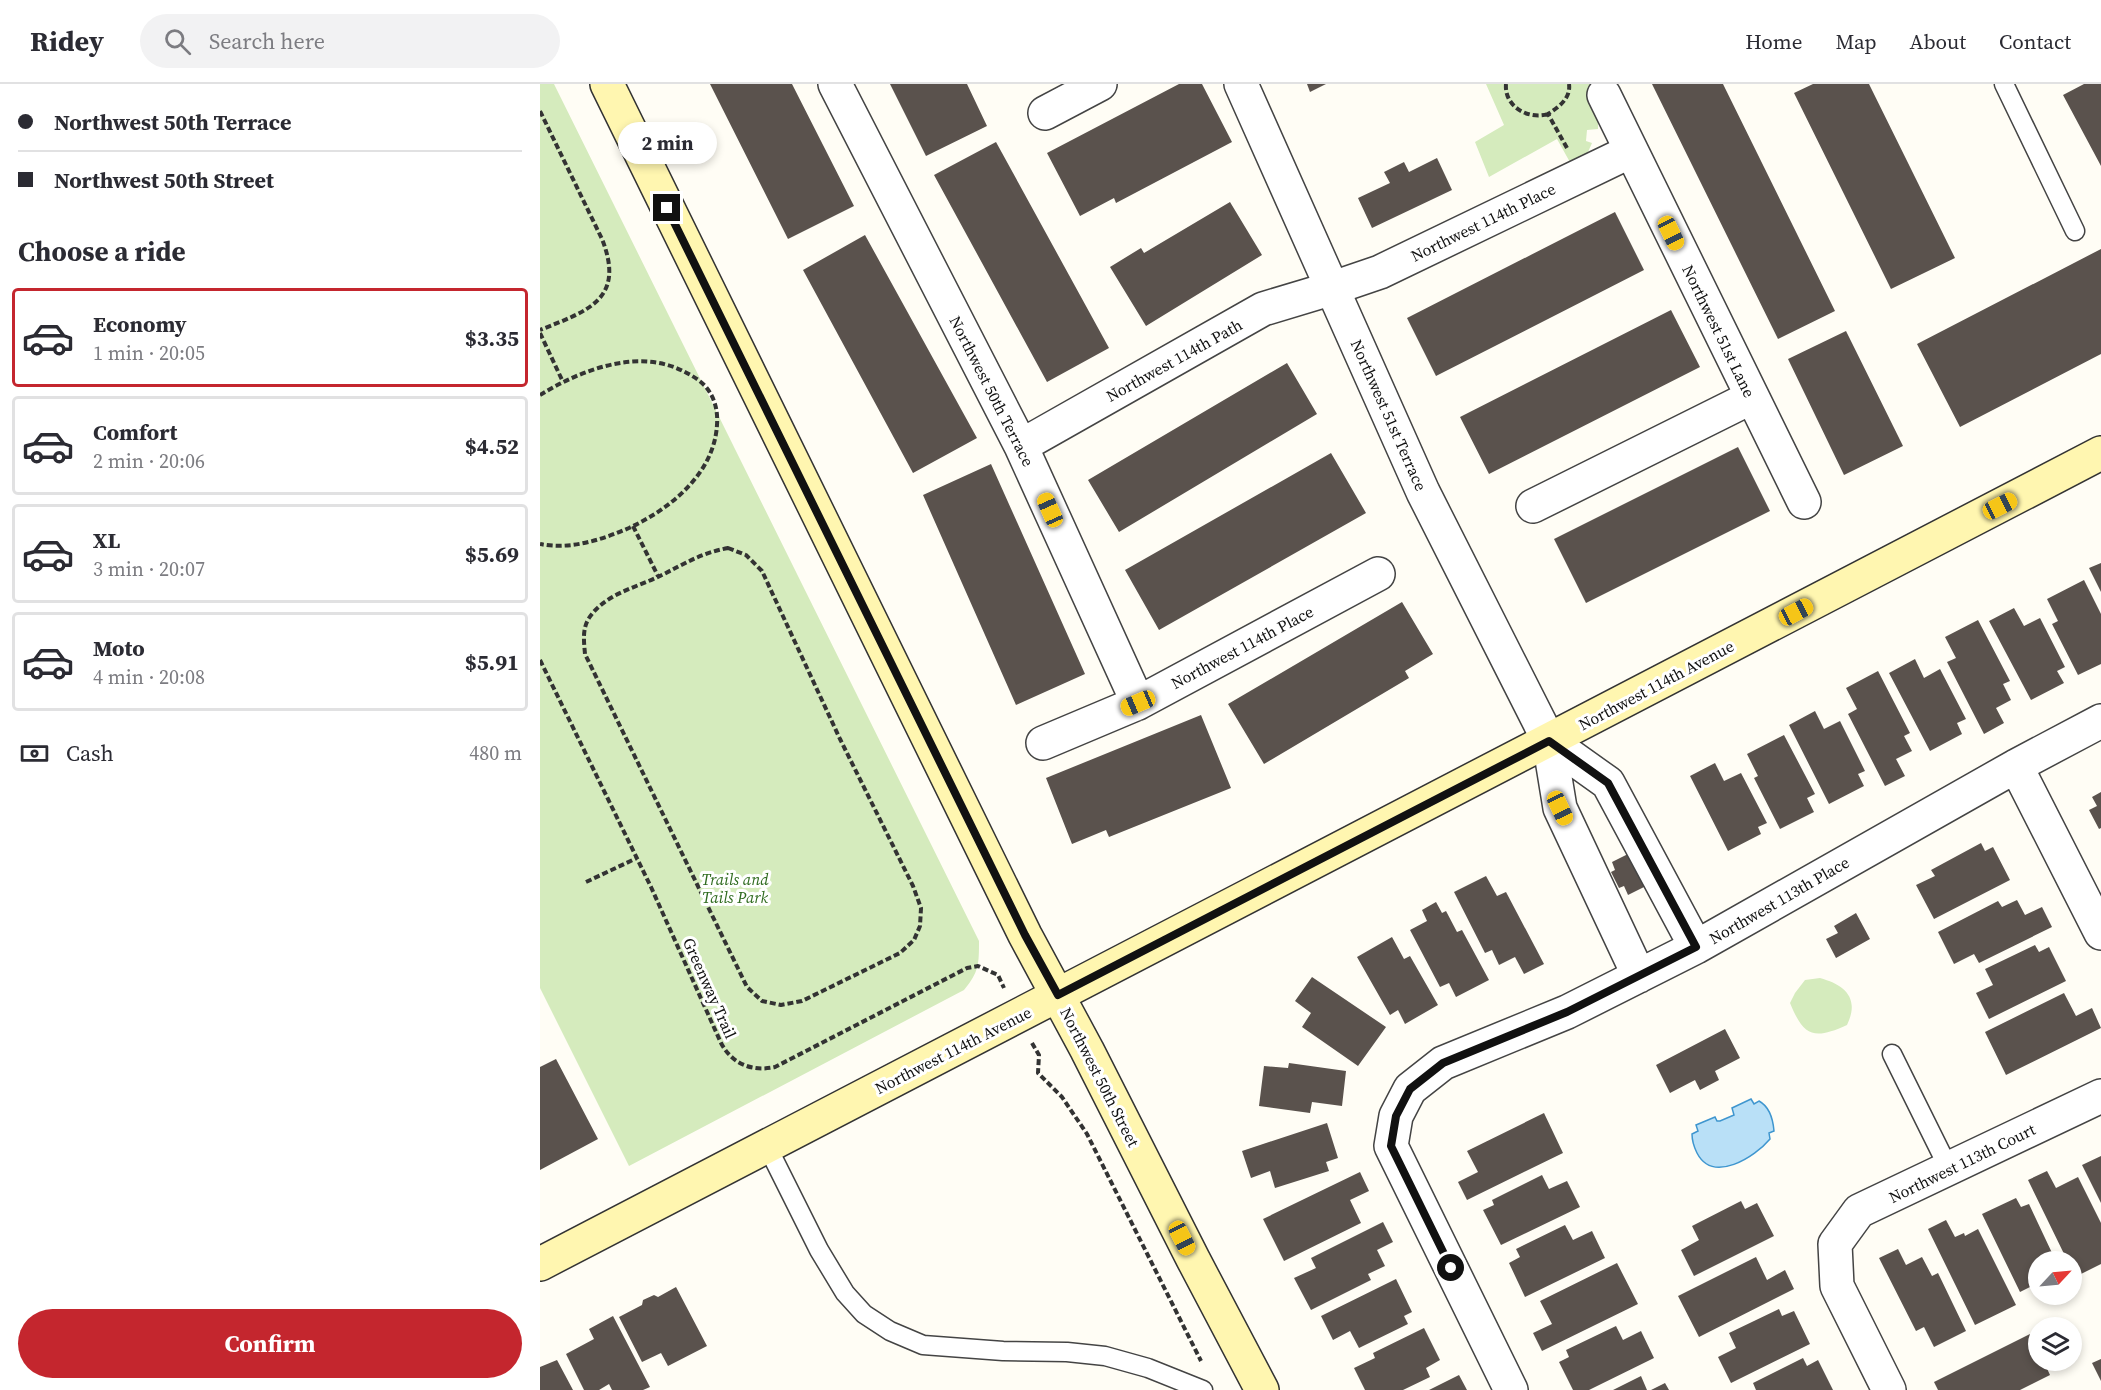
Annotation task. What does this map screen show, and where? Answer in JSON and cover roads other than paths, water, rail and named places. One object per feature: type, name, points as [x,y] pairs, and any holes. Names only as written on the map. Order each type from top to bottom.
[{"type":"street","name":"Northwest 50th Street","points":[[606,84],[1020,925],[1262,1390]]},
{"type":"street","name":"Northwest 50th Terrace","points":[[835,84],[1021,446],[1138,703]]},
{"type":"street","points":[[1045,113],[1100,84]]},
{"type":"street","name":"Northwest 51st Terrace","points":[[1241,84],[1422,492],[1549,741],[1560,808],[1639,976]]},
{"type":"street","name":"Northwest 51st Lane","points":[[1604,95],[1804,502]]},
{"type":"street","name":"Northwest 114th Place","points":[[1333,288],[1380,272],[1631,151]]},
{"type":"street","name":"Northwest 114th Path","points":[[1021,446],[1263,309],[1333,288]]},
{"type":"street","points":[[1533,507],[1752,397]]},
{"type":"street","name":"Northwest 114th Avenue","points":[[540,1264],[2101,453]]},
{"type":"street","name":"Northwest 114th Place","points":[[1042,743],[1138,703],[1378,574]]},
{"type":"street","name":"Northwest 113th Place","points":[[1511,1390],[1391,1146],[1396,1116],[1410,1089],[1443,1063],[1567,1012],[1696,947],[2016,766],[2101,721]]},
{"type":"street","name":"Northwest 51st Terrace","points":[[1549,741],[1608,783],[1696,947]]},
{"type":"street","points":[[2016,766],[2101,933]]},
{"type":"street","name":"Northwest 113th Court","points":[[1888,1390],[1837,1286],[1835,1244],[1859,1212],[2101,1096]]},
{"type":"lane","points":[[2004,84],[2075,231]]},
{"type":"lane","points":[[1892,1054],[1949,1169]]},
{"type":"lane","points":[[767,1146],[819,1250],[845,1293],[864,1314],[890,1331],[923,1345],[1105,1356],[1148,1368],[1203,1390]]},
{"type":"water","points":[[1751,1099],[1754,1104],[1759,1101],[1763,1104],[1770,1114],[1774,1131],[1769,1133],[1770,1139],[1745,1160],[1734,1164],[1723,1167],[1704,1162],[1693,1142],[1692,1134],[1698,1131],[1696,1125],[1715,1117],[1717,1121],[1720,1121],[1734,1115],[1732,1108]]},
{"type":"park label","name":"Trails and Tails Park","points":[[735,888]]}]
